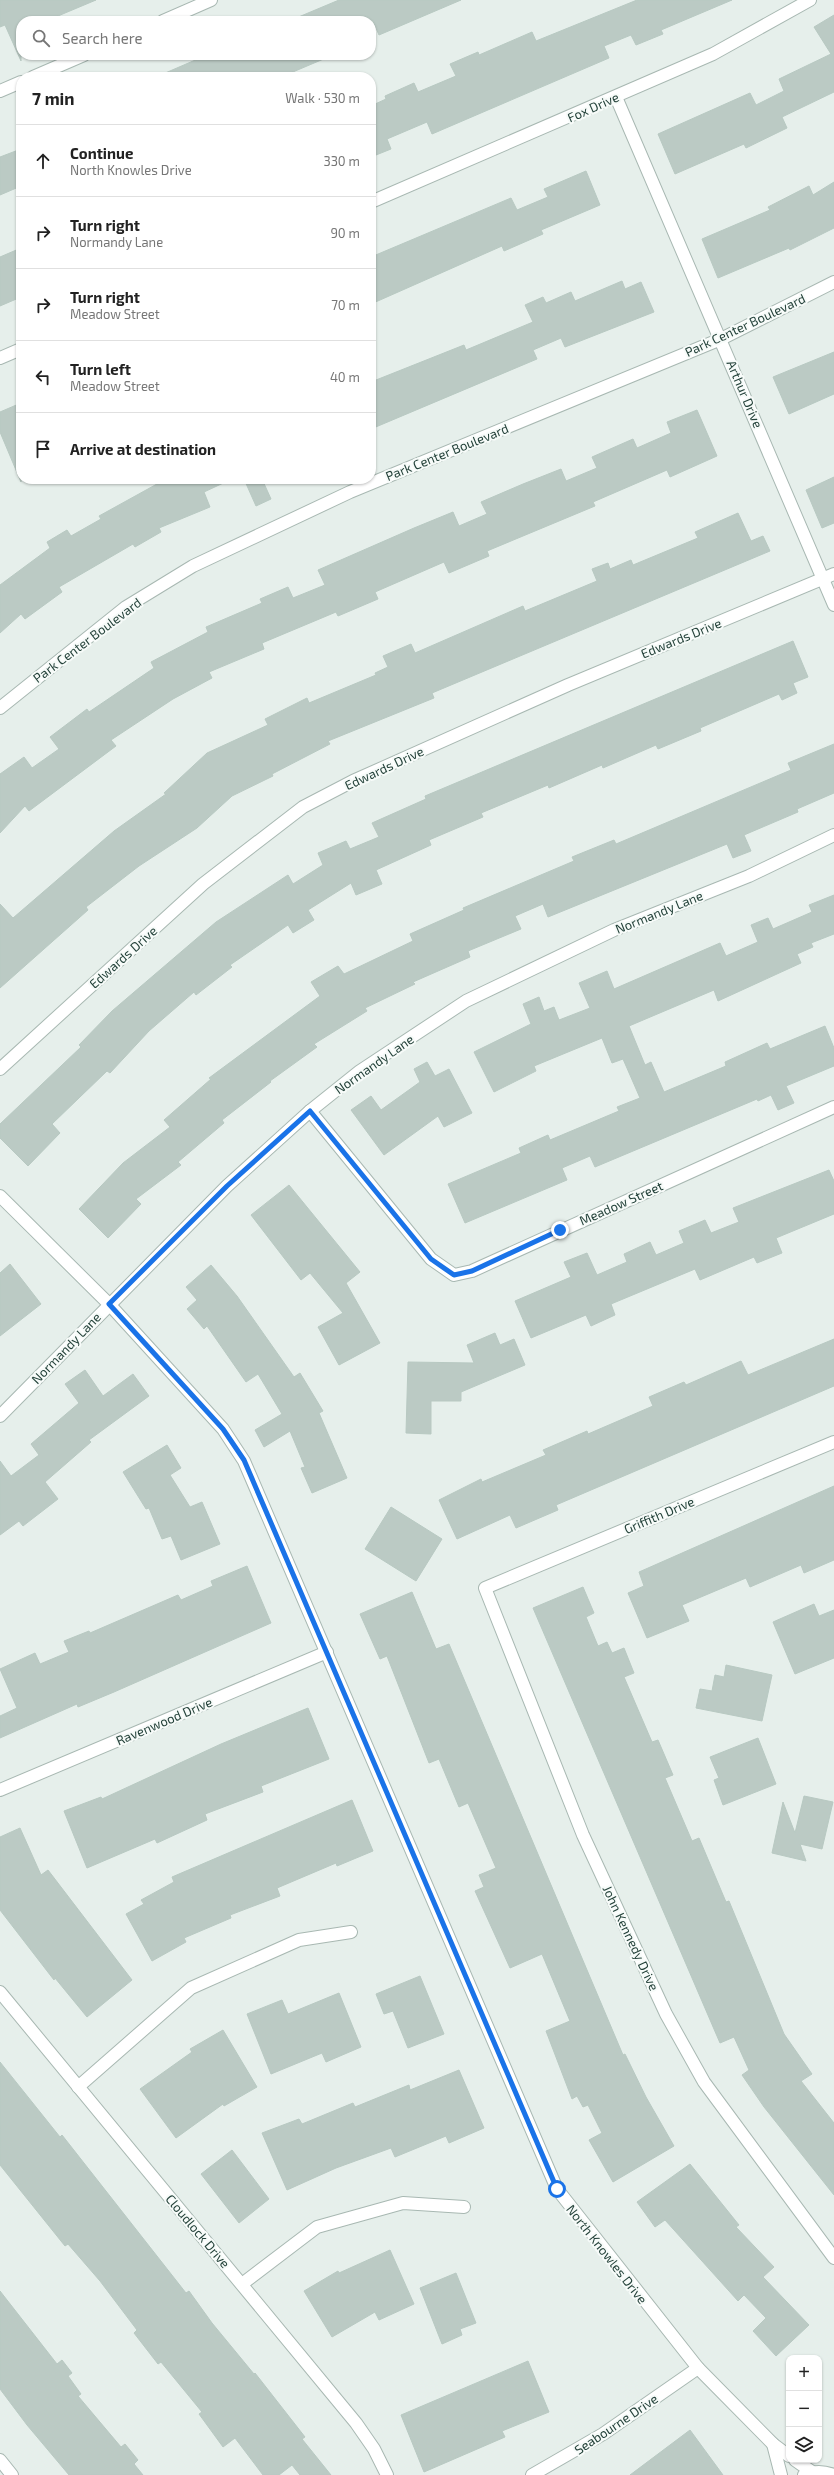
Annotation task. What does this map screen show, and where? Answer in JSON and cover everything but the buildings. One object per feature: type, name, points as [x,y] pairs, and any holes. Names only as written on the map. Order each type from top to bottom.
[{"type":"street","points":[[174,16],[211,0]]},
{"type":"street","name":"Fox Drive","points":[[376,200],[713,54],[810,0]]},
{"type":"street","points":[[45,72],[72,60]]},
{"type":"street","points":[[0,91],[16,84]]},
{"type":"street","name":"Arthur Drive","points":[[616,97],[721,339],[829,577],[834,605]]},
{"type":"street","name":"Park Center Boulevard","points":[[376,481],[721,339],[834,282]]},
{"type":"street","points":[[0,358],[16,351]]},
{"type":"street","name":"Park Center Boulevard","points":[[0,708],[126,607],[193,566],[369,484]]},
{"type":"street","name":"Edwards Drive","points":[[0,1069],[204,884],[303,807],[353,781],[568,685],[829,577]]},
{"type":"street","name":"Normandy Lane","points":[[0,1416],[227,1186],[310,1111],[360,1071],[466,1001],[614,930],[749,876],[834,836]]},
{"type":"street","name":"Meadow Street","points":[[310,1111],[431,1259],[454,1275],[472,1271],[834,1107]]},
{"type":"street","name":"North Knowles Drive","points":[[0,1196],[109,1304],[223,1429],[244,1460],[557,2189],[698,2368],[773,2444],[786,2454]]},
{"type":"street","name":"Griffith Drive","points":[[485,1588],[834,1442]]},
{"type":"street","name":"John Kennedy Drive","points":[[485,1588],[583,1835],[666,2014],[704,2082],[834,2258]]},
{"type":"street","name":"Ravenwood Drive","points":[[0,1790],[327,1652]]},
{"type":"street","points":[[78,2087],[191,1988],[299,1940],[351,1932]]},
{"type":"street","name":"Cloudlock Drive","points":[[0,1992],[356,2423],[374,2449],[387,2475]]},
{"type":"street","points":[[242,2284],[317,2227],[404,2203],[464,2207]]},
{"type":"street","name":"Seabourne Drive","points":[[532,2475],[603,2434],[698,2368]]},
{"type":"street","name":"North Knowles Drive","points":[[773,2444],[782,2475]]},
{"type":"street","points":[[0,2460],[12,2475]]},
{"type":"street","points":[[798,2463],[808,2473],[823,2472],[834,2475]]},
{"type":"route","points":[[557,2189],[244,1460],[223,1429],[109,1304],[227,1186],[310,1111],[431,1259],[454,1275],[472,1271],[560,1230]]}]
